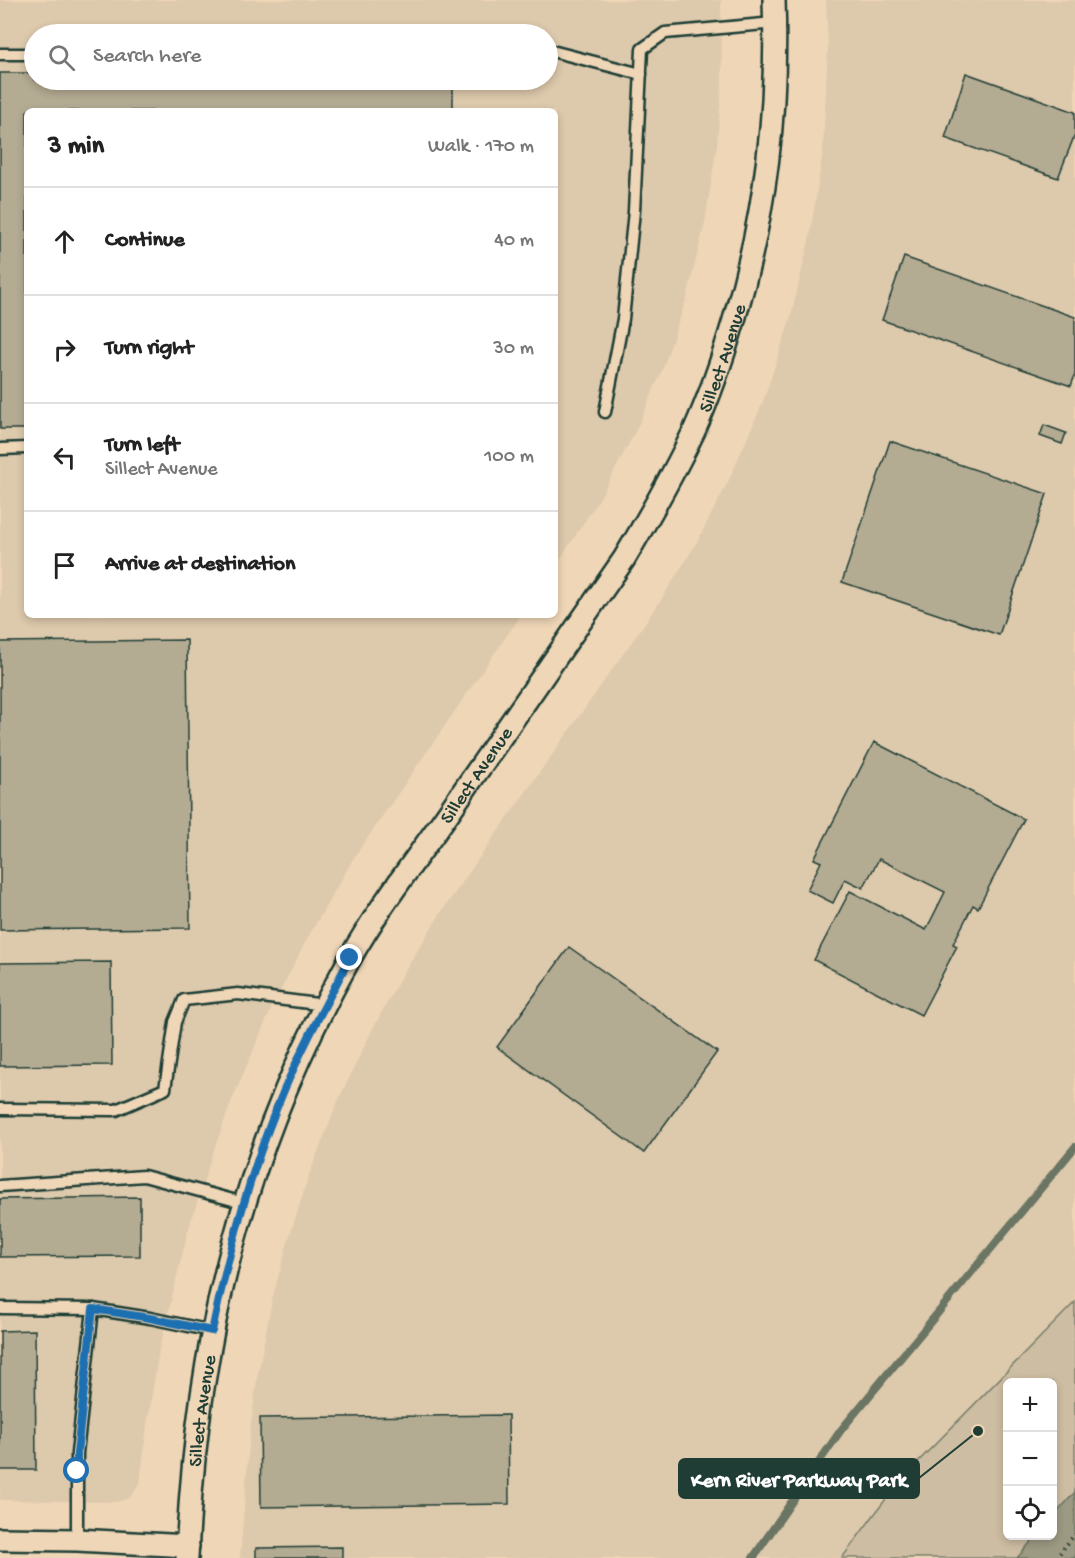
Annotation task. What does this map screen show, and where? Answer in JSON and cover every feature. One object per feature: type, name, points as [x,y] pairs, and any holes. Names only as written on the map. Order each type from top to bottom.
[{"type":"street","name":"Sillect Avenue","points":[[188,1552],[198,1425],[212,1331],[226,1263],[277,1106],[311,1031],[350,958],[393,888],[624,559],[658,503],[695,429],[724,353],[748,274],[761,210],[772,128],[774,0]]},
{"type":"street","points":[[0,1539],[77,1540],[188,1552]]},
{"type":"lane","points":[[605,412],[623,319],[634,211],[642,49],[665,33],[775,23]]},
{"type":"lane","points":[[0,54],[24,54]]},
{"type":"lane","points":[[558,55],[640,74]]},
{"type":"lane","points":[[0,448],[24,448]]},
{"type":"lane","points":[[0,1109],[116,1110],[165,1089],[175,1022],[184,1000],[238,994],[325,1005]]},
{"type":"lane","points":[[0,1186],[144,1176],[244,1203]]},
{"type":"lane","points":[[0,1308],[93,1309],[212,1331]]},
{"type":"lane","points":[[77,1540],[77,1453],[93,1309]]},
{"type":"path","points":[[1056,1558],[1075,1534]]},
{"type":"shaded area","points":[[0,0],[721,0],[722,84],[717,145],[705,222],[687,297],[662,371],[637,428],[601,496],[558,562],[558,108],[24,108],[24,618],[519,618],[353,859],[307,939],[272,1007],[232,1100],[188,1231],[159,1350],[140,1483],[130,1498],[116,1502],[0,1500]]},
{"type":"shaded area","points":[[826,0],[1075,0],[1075,1303],[1006,1378],[1003,1378],[1003,1381],[842,1558],[240,1558],[250,1432],[258,1373],[273,1296],[309,1175],[338,1101],[372,1030],[401,977],[442,911],[659,603],[696,544],[728,482],[763,402],[790,320],[810,236],[823,150],[828,46]]},
{"type":"shaded area","points":[[1075,1302],[1075,1558],[842,1558],[900,1480]]},
{"type":"shaded area","points":[[1075,1492],[1075,1558],[1017,1558],[1033,1540],[1057,1540],[1057,1512]]},
{"type":"building","points":[[0,73],[24,73],[24,90],[453,90],[453,108],[24,108],[24,429],[0,429]]},
{"type":"building","points":[[966,73],[1075,112],[1075,134],[1058,178],[945,138]]},
{"type":"building","points":[[904,257],[1075,317],[1075,375],[1071,386],[882,320]]},
{"type":"building","points":[[1044,425],[1066,433],[1062,444],[1040,436]]},
{"type":"building","points":[[890,441],[1047,494],[999,635],[842,582]]},
{"type":"building","points":[[187,640],[190,928],[0,930],[0,642]]},
{"type":"building","points":[[874,742],[1024,819],[978,908],[973,905],[953,944],[957,946],[921,1015],[814,960],[850,891],[926,930],[945,892],[879,859],[863,888],[845,879],[833,903],[807,890],[821,862],[814,859]]},
{"type":"building","points":[[569,947],[717,1052],[644,1153],[497,1047]]},
{"type":"building","points":[[111,962],[112,1065],[0,1066],[0,963]]},
{"type":"building","points":[[140,1197],[140,1256],[0,1257],[0,1199]]},
{"type":"building","points":[[35,1330],[36,1470],[0,1470],[0,1331]]},
{"type":"building","points":[[508,1415],[509,1504],[261,1507],[260,1418]]},
{"type":"building","points":[[342,1547],[342,1558],[256,1558],[256,1548]]},
{"type":"waterway","points":[[753,1558],[841,1430],[1075,1147]]},
{"type":"place","name":"Kern River Parkway Park","points":[[978,1431]]},
{"type":"route","points":[[77,1471],[93,1309],[212,1331],[226,1263],[249,1183],[277,1106],[311,1031],[350,958]]}]
